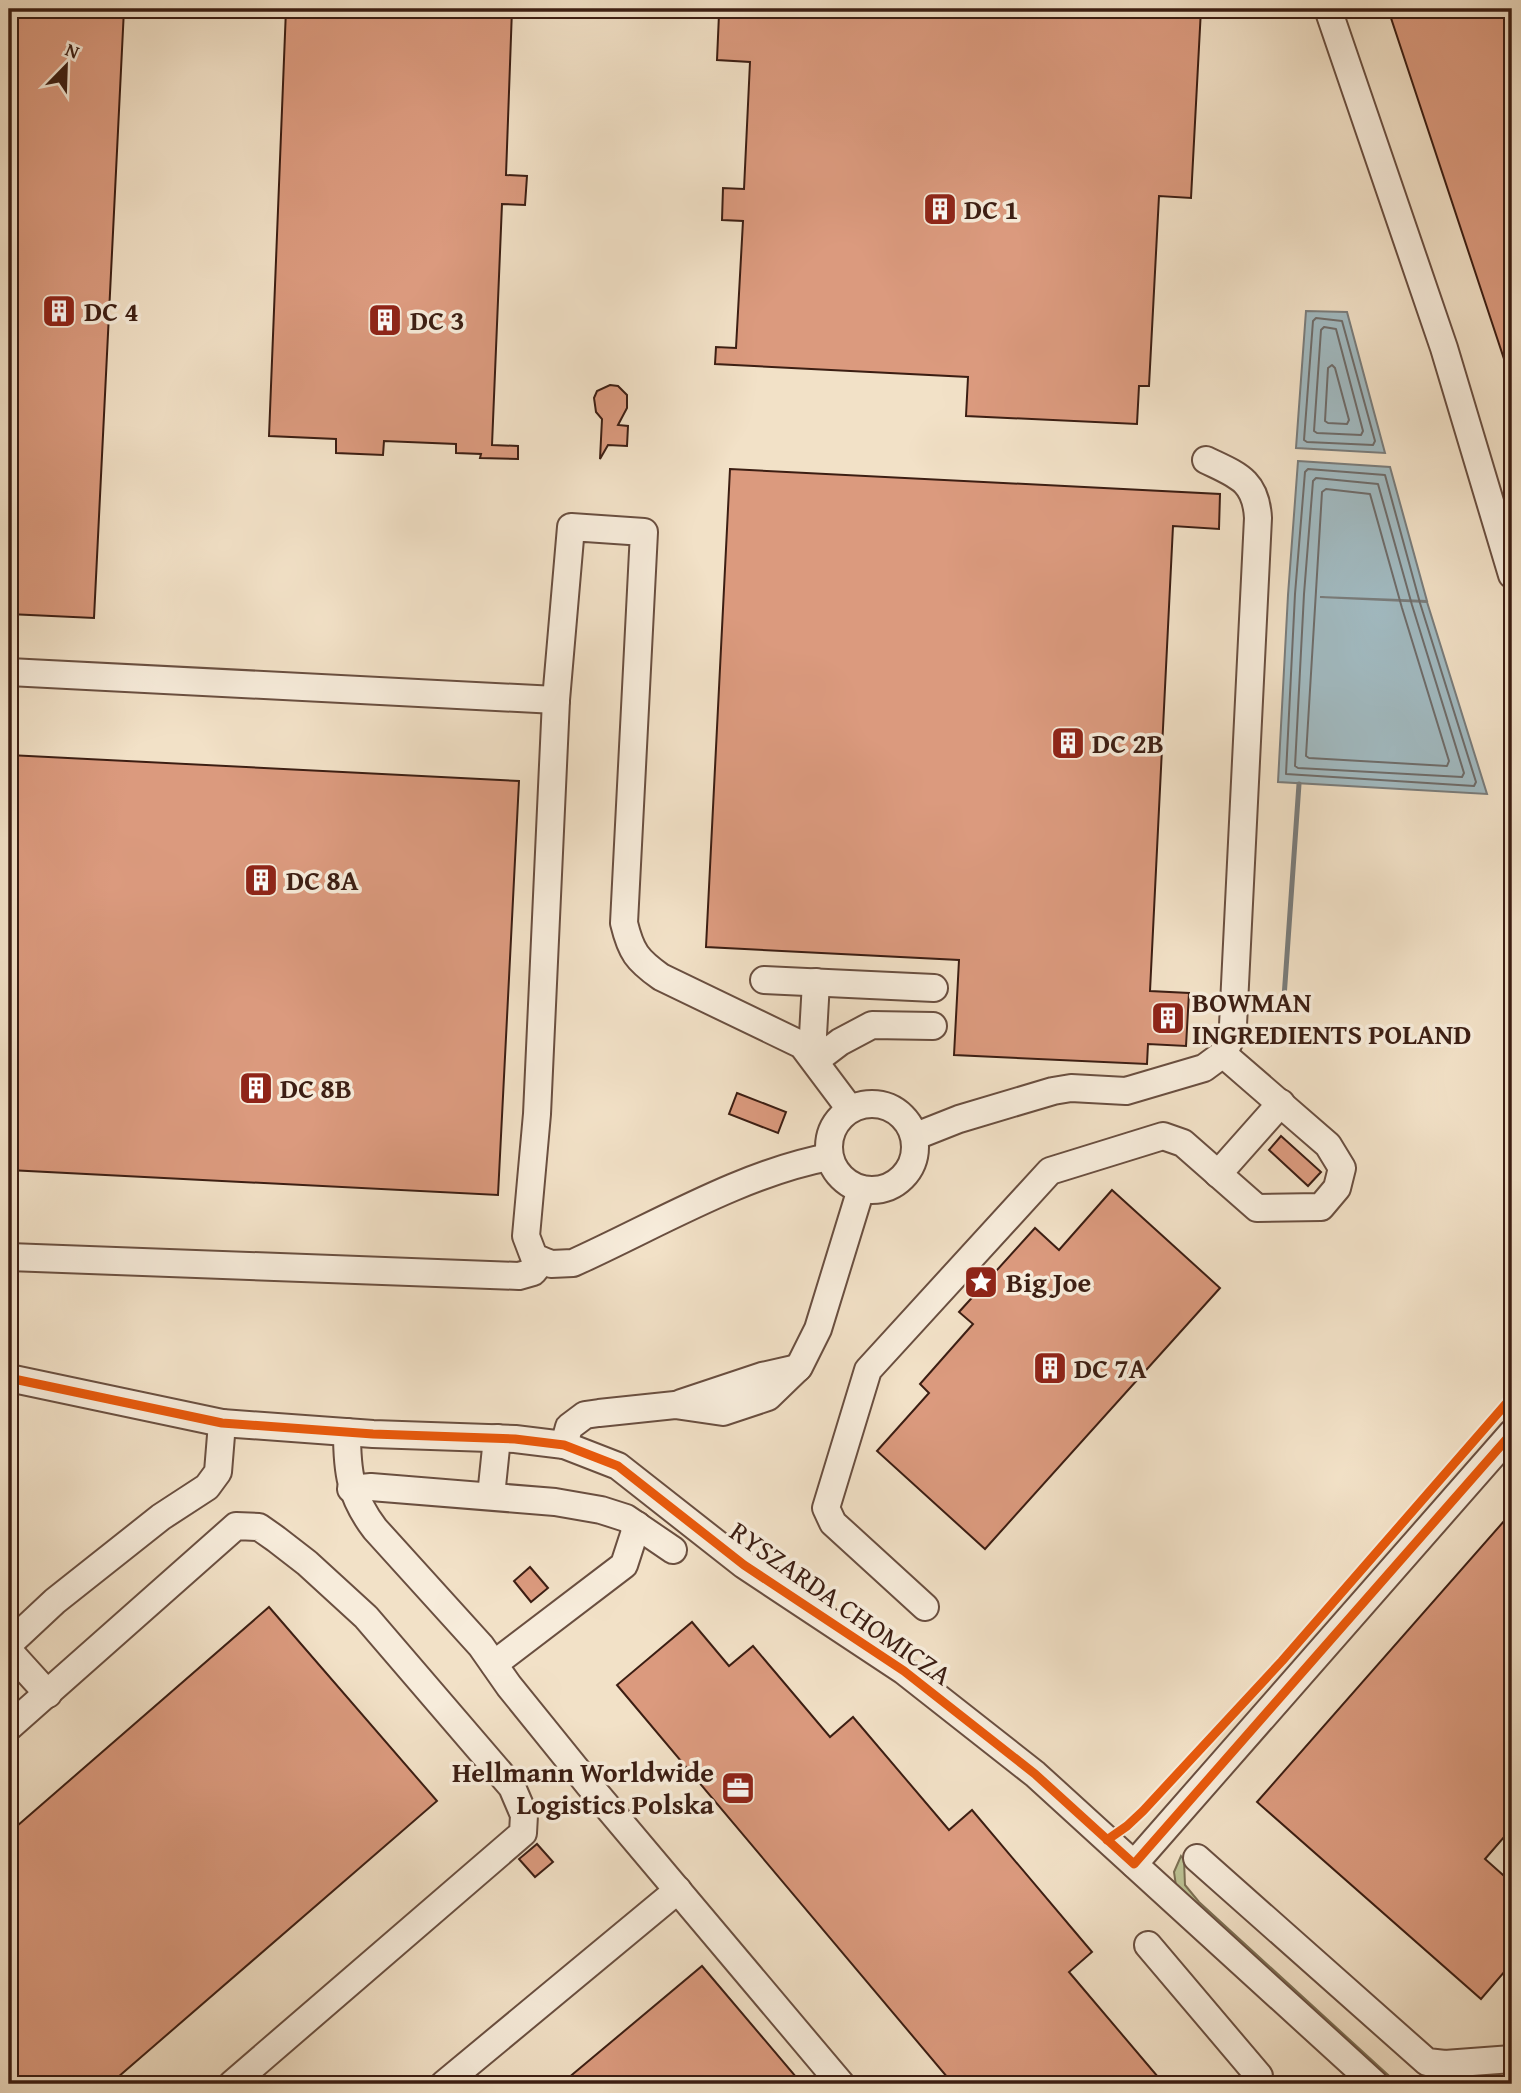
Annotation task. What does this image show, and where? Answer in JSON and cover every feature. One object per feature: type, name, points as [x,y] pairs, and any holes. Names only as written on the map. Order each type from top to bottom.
[{"type":"street","points":[[1328,9],[1444,348],[1512,575]]},
{"type":"street","points":[[916,1136],[959,1119],[1053,1091],[1071,1088],[1126,1091],[1204,1068],[1223,1054],[1231,1038],[1258,518],[1251,487],[1242,478],[1206,460]]},
{"type":"street","points":[[829,1157],[783,1169],[703,1201],[572,1263],[551,1264],[534,1257],[526,1236],[537,1114],[556,700],[571,527],[643,532],[624,923],[630,948],[641,963],[662,977],[802,1045],[850,1109]]},
{"type":"street","points":[[9,672],[556,700]]},
{"type":"street","points":[[764,980],[934,988]]},
{"type":"street","points":[[815,1061],[816,982]]},
{"type":"street","points":[[815,1061],[840,1042],[872,1026],[933,1026]]},
{"type":"street","points":[[925,1607],[833,1523],[826,1508],[868,1370],[1050,1171],[1163,1136],[1183,1143],[1256,1208],[1321,1207],[1337,1188],[1342,1168],[1328,1145],[1223,1054]]},
{"type":"street","points":[[870,1103],[892,1107],[904,1116],[916,1136],[915,1157],[909,1170],[900,1181],[887,1188],[861,1189],[846,1181],[836,1171],[829,1157],[831,1130],[839,1118],[850,1109],[870,1103]]},
{"type":"street","points":[[1219,1174],[1281,1103]]},
{"type":"street","points":[[564,1446],[569,1427],[585,1415],[675,1405],[762,1376],[799,1367],[818,1329],[861,1189]]},
{"type":"street","points":[[9,1258],[519,1276],[534,1272],[542,1261]]},
{"type":"street","name":"RYSZARDA CHOMICZA","points":[[9,1378],[222,1423],[347,1432],[497,1438],[564,1446],[618,1466],[744,1565],[904,1671],[1035,1774],[1375,2084]]},
{"type":"street","points":[[9,1644],[65,1592],[161,1517],[206,1487],[218,1472],[222,1423]]},
{"type":"street","points":[[347,1432],[351,1489],[362,1512],[481,1646],[581,1775],[841,2084]]},
{"type":"street","points":[[1134,1864],[1512,1433]]},
{"type":"street","points":[[491,1496],[497,1438]]},
{"type":"street","points":[[351,1489],[370,1487],[491,1496],[555,1502],[601,1510],[626,1518],[673,1550]]},
{"type":"street","points":[[494,1664],[624,1565],[637,1525]]},
{"type":"street","points":[[9,1727],[236,1526],[259,1527],[307,1563],[366,1617],[512,1787],[524,1815],[523,1833],[232,2084]]},
{"type":"street","points":[[9,1651],[48,1694]]},
{"type":"street","points":[[1197,1858],[1427,2062],[1445,2064],[1512,2059]]},
{"type":"street","points":[[444,2084],[678,1891]]},
{"type":"street","points":[[1148,1945],[1259,2076],[1259,2084]]},
{"type":"green space","points":[[1181,1856],[1184,1860],[1185,1885],[1199,1902],[1398,2084],[1387,2083],[1176,1886],[1174,1872]]},
{"type":"water","points":[[1306,311],[1347,312],[1385,453],[1296,448]]},
{"type":"water","points":[[1298,461],[1390,467],[1427,601],[1320,597],[1427,602],[1487,794],[1278,782]]},
{"type":"building","name":"DC 4","points":[[9,9],[124,9],[94,618],[9,614]]},
{"type":"building","name":"DC 3","points":[[286,9],[512,9],[506,175],[527,176],[525,205],[502,204],[492,445],[518,446],[518,459],[480,458],[481,454],[456,453],[456,444],[384,441],[383,455],[336,453],[336,439],[269,436]]},
{"type":"building","name":"DC 1","points":[[753,9],[1201,9],[1191,198],[1159,196],[1149,386],[1139,386],[1137,424],[966,416],[968,377],[715,364],[716,347],[736,348],[743,221],[722,220],[723,188],[744,189],[750,62],[717,60],[719,14],[753,16]]},
{"type":"building","points":[[1388,9],[1512,9],[1512,374],[1509,374]]},
{"type":"building","points":[[610,385],[618,386],[627,395],[627,408],[618,425],[628,426],[627,446],[608,445],[600,459],[602,419],[596,412],[594,398],[597,391]]},
{"type":"building","points":[[730,469],[1220,494],[1219,529],[1173,526],[1150,991],[1189,993],[1186,1046],[1148,1044],[1147,1064],[954,1055],[959,960],[706,947]]},
{"type":"building","points":[[9,755],[519,781],[498,1195],[9,1170]]},
{"type":"building","points":[[737,1093],[786,1112],[778,1133],[729,1114]]},
{"type":"building","points":[[1281,1136],[1321,1172],[1308,1186],[1269,1150]]},
{"type":"building","name":"DC 7A","points":[[1112,1190],[1220,1288],[985,1549],[877,1451],[929,1393],[920,1384],[973,1324],[959,1312],[1035,1228],[1059,1250]]},
{"type":"building","points":[[1512,1512],[1512,1828],[1485,1859],[1512,1883],[1512,1963],[1481,1999],[1257,1802]]},
{"type":"building","points":[[530,1567],[548,1588],[531,1602],[514,1581]]},
{"type":"building","points":[[269,1607],[437,1801],[110,2084],[9,2084],[9,1833]]},
{"type":"building","points":[[692,1622],[729,1666],[753,1646],[830,1737],[853,1717],[949,1830],[972,1810],[1092,1952],[1069,1972],[1164,2084],[953,2084],[617,1685]]},
{"type":"building","points":[[537,1844],[553,1862],[535,1877],[519,1859]]},
{"type":"building","points":[[702,1966],[802,2084],[561,2084]]},
{"type":"waterway","points":[[1283,1012],[1299,784]]},
{"type":"cycle path","points":[[9,1378],[222,1423],[373,1434],[515,1439],[564,1445],[618,1466],[744,1565],[904,1671],[1035,1774],[1134,1864],[1512,1433]]},
{"type":"cycle path","points":[[1107,1840],[1143,1811],[1282,1661],[1512,1397]]},
{"type":"place","name":"DC 1","points":[[940,209]]},
{"type":"place","name":"DC 4","points":[[59,311]]},
{"type":"place","name":"DC 3","points":[[385,320]]},
{"type":"place","name":"DC 2B","points":[[1068,743]]},
{"type":"place","name":"DC 8A","points":[[261,880]]},
{"type":"place","name":"BOWMAN INGREDIENTS POLAND","points":[[1168,1018]]},
{"type":"place","name":"DC 8B","points":[[256,1088]]},
{"type":"place","name":"Big Joe","points":[[981,1282]]},
{"type":"place","name":"DC 7A","points":[[1050,1368]]},
{"type":"place","name":"Hellmann Worldwide Logistics Polska","points":[[738,1788]]}]
